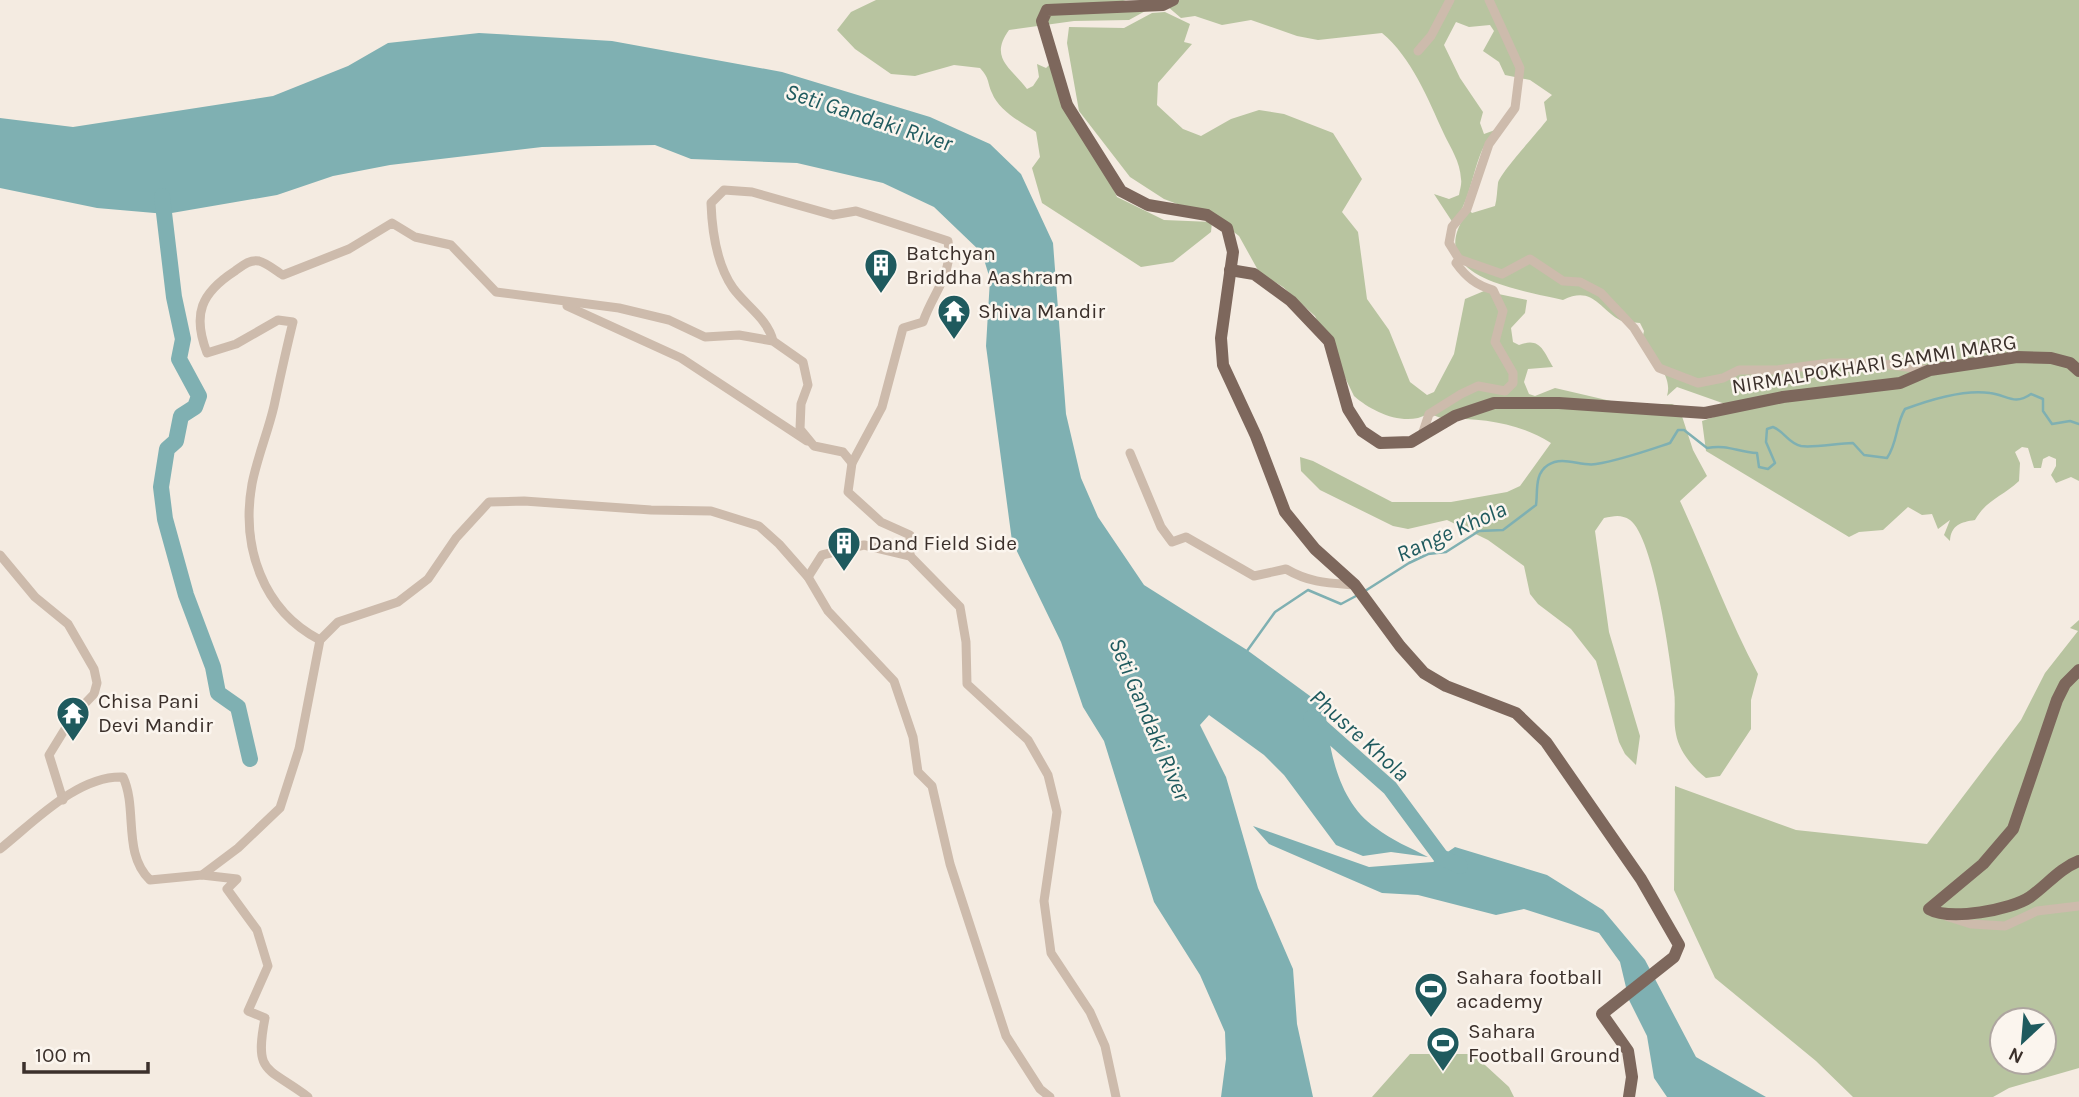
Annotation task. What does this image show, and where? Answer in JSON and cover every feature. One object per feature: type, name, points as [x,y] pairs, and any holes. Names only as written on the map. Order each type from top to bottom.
[{"type":"main road","points":[[1173,0],[1163,5],[1049,4],[1042,21],[1061,90],[1072,116],[1090,139],[1115,184],[1138,202],[1207,215],[1222,222],[1231,235],[1233,252],[1221,338],[1223,365],[1256,436],[1285,512],[1315,549],[1355,585],[1399,646],[1424,673],[1446,686],[1516,713],[1546,742],[1641,879],[1676,938],[1678,951],[1602,1014],[1628,1051],[1632,1077],[1629,1097]]},
{"type":"main road","name":"NIRMALPOKHARI SAMMI MARG","points":[[1230,270],[1254,274],[1291,301],[1329,341],[1348,409],[1362,431],[1380,443],[1411,443],[1455,416],[1494,403],[1535,402],[1705,413],[1783,397],[1900,383],[1930,370],[2017,357],[2051,358],[2070,363],[2079,371]]},
{"type":"main road","points":[[2079,670],[2065,684],[2057,700],[2013,829],[1983,864],[1930,906],[1931,910],[1964,914],[2021,902],[2079,861]]},
{"type":"street","points":[[1418,51],[1431,36],[1450,0]]},
{"type":"street","points":[[1489,0],[1520,68],[1515,108],[1489,144],[1467,209],[1452,227],[1449,243],[1459,259],[1502,274],[1530,259],[1563,281],[1580,282],[1601,293],[1634,328],[1659,368],[1698,383],[1723,379],[1739,370],[1777,370],[1830,363],[1875,363],[1930,370]]},
{"type":"street","points":[[773,341],[770,330],[734,289],[725,274],[712,229],[711,203],[724,190],[752,192],[833,215],[856,211],[948,241],[951,262],[931,297],[923,322],[903,328],[882,407],[852,463],[848,492],[881,522],[910,535],[910,556]]},
{"type":"street","points":[[320,640],[306,632],[272,601],[250,545],[247,520],[252,482],[293,322],[278,320],[236,344],[207,353],[201,336],[202,303],[213,285],[248,262],[260,261],[283,275],[349,249],[392,223],[415,237],[451,245],[496,292],[619,308],[669,320],[705,337],[739,335],[773,341],[803,362],[808,385],[801,404],[800,429],[814,446]]},
{"type":"street","points":[[1422,435],[1429,414],[1461,394],[1478,386],[1505,391],[1513,383],[1513,373],[1494,342],[1503,311],[1493,290],[1479,286],[1464,275],[1456,263],[1459,259]]},
{"type":"street","points":[[558,302],[681,358],[814,446],[843,452],[852,463]]},
{"type":"street","points":[[1130,453],[1161,527],[1171,542],[1186,537],[1254,576],[1286,569],[1305,580],[1328,585],[1355,585]]},
{"type":"street","points":[[202,874],[238,848],[280,808],[299,749],[320,640],[338,622],[398,602],[428,579],[456,538],[489,502],[524,501],[651,510],[711,511],[759,526],[808,577],[828,611],[894,681],[913,737],[918,772],[932,786],[950,864],[1006,1036],[1040,1089],[1050,1097]]},
{"type":"street","points":[[808,577],[822,555],[864,545],[910,556],[960,607],[967,642],[967,684],[1028,740],[1048,775],[1057,812],[1044,901],[1051,953],[1090,1012],[1105,1045],[1116,1097]]},
{"type":"street","points":[[0,555],[35,597],[68,624],[94,669],[97,682],[94,694],[73,716],[49,755],[63,800]]},
{"type":"street","points":[[0,849],[63,800],[104,776],[123,776],[130,791],[129,818],[138,869],[150,880],[202,874],[237,879],[227,888],[257,930],[268,966],[248,1011],[265,1018],[259,1046],[261,1054],[270,1072],[279,1075],[308,1097]]},
{"type":"street","points":[[1939,913],[1952,920],[2005,926],[2037,911],[2079,906]]},
{"type":"green space","points":[[876,0],[1123,0],[1149,9],[1129,20],[1074,21],[1009,30],[1003,40],[1001,55],[1027,89],[1033,86],[1039,77],[1037,64],[1046,68],[1053,61],[1117,197],[1164,220],[1212,222],[1211,232],[1173,262],[1141,267],[1042,203],[1032,168],[1040,157],[1036,132],[1011,116],[1000,105],[980,68],[954,65],[915,76],[891,74],[855,49],[837,30],[851,12]]},
{"type":"green space","points":[[1160,0],[2079,0],[2079,481],[2071,477],[2056,483],[2051,475],[2056,459],[2049,456],[2043,459],[2041,468],[2034,468],[2028,448],[2022,447],[2015,452],[2020,463],[2019,481],[1990,503],[1975,520],[1958,525],[1952,531],[1950,541],[1944,535],[1950,520],[1938,529],[1932,514],[1922,515],[1908,507],[1883,530],[1859,532],[1849,537],[1706,451],[1702,421],[1717,416],[1728,405],[1677,387],[1667,396],[1665,374],[1641,344],[1644,331],[1640,323],[1620,320],[1587,296],[1573,296],[1563,300],[1522,291],[1480,276],[1465,265],[1456,251],[1457,233],[1469,210],[1472,213],[1495,206],[1500,178],[1547,120],[1544,102],[1552,95],[1530,80],[1505,75],[1499,62],[1483,51],[1494,31],[1490,25],[1469,27],[1456,22],[1444,45],[1460,78],[1483,112],[1480,123],[1484,134],[1495,130],[1482,151],[1466,200],[1453,223],[1434,194],[1449,199],[1459,195],[1461,181],[1457,161],[1411,67],[1382,33],[1318,40],[1297,36],[1251,20],[1222,25],[1195,16],[1181,18]]},
{"type":"green space","points":[[1165,12],[1190,24],[1184,42],[1192,44],[1158,83],[1157,105],[1183,129],[1201,136],[1231,119],[1259,110],[1284,114],[1333,133],[1362,179],[1342,212],[1358,232],[1367,299],[1389,330],[1410,382],[1427,395],[1434,392],[1454,354],[1465,299],[1484,291],[1527,300],[1525,313],[1511,328],[1513,342],[1519,345],[1536,344],[1553,367],[1528,369],[1524,382],[1529,394],[1535,396],[1555,388],[1628,405],[1672,404],[1679,407],[1693,450],[1707,476],[1680,501],[1758,674],[1751,700],[1751,729],[1720,776],[1706,778],[1687,759],[1680,747],[1675,729],[1675,696],[1660,600],[1639,531],[1630,520],[1620,516],[1604,518],[1595,531],[1609,632],[1640,736],[1636,765],[1625,754],[1619,742],[1596,661],[1571,629],[1538,604],[1530,594],[1524,566],[1488,540],[1447,520],[1408,529],[1393,526],[1320,490],[1301,471],[1300,457],[1313,461],[1392,502],[1451,502],[1507,492],[1520,486],[1551,443],[1525,430],[1499,423],[1442,418],[1428,414],[1418,418],[1401,419],[1368,406],[1354,396],[1315,316],[1283,287],[1259,272],[1239,236],[1217,219],[1164,199],[1130,177],[1079,111],[1067,43],[1069,27],[1124,28],[1152,13]]},
{"type":"green space","points":[[2079,620],[2079,1068],[2058,1074],[2058,1006],[1988,1006],[1988,1076],[2051,1076],[2009,1088],[1993,1097],[1853,1097],[1816,1061],[1715,978],[1674,890],[1675,786],[1796,830],[1927,844],[2021,720],[2045,673],[2078,631],[2070,628]]},
{"type":"green space","points":[[1447,1049],[1451,1054],[1473,1054],[1509,1087],[1514,1097],[1372,1097],[1410,1054],[1441,1054]]},
{"type":"water","name":"Seti Gandaki River","points":[[479,33],[612,41],[782,72],[930,117],[990,144],[1021,174],[1053,243],[1066,414],[1081,478],[1098,517],[1144,585],[1247,650],[1325,707],[1333,757],[1344,790],[1353,804],[1363,817],[1382,832],[1428,857],[1391,852],[1363,856],[1336,845],[1284,775],[1264,755],[1209,715],[1200,725],[1226,777],[1258,888],[1293,969],[1297,1024],[1313,1097],[1221,1097],[1226,1059],[1225,1032],[1200,975],[1154,902],[1104,741],[1083,707],[1061,642],[1012,541],[986,346],[990,279],[982,253],[934,207],[883,183],[797,163],[691,159],[655,145],[542,147],[390,165],[333,176],[277,195],[166,214],[97,208],[0,188],[0,118],[73,127],[273,96],[348,66],[388,43]]},
{"type":"water","points":[[1253,826],[1369,867],[1433,862],[1455,847],[1547,875],[1603,910],[1645,960],[1696,1057],[1766,1097],[1667,1097],[1654,1078],[1647,1036],[1629,1000],[1620,962],[1599,933],[1524,909],[1496,915],[1418,895],[1382,893],[1269,844]]},
{"type":"waterway","points":[[162,196],[174,297],[183,339],[179,359],[199,396],[195,407],[181,416],[176,441],[167,449],[161,487],[165,519],[186,595],[213,667],[218,693],[238,707],[250,759]]},
{"type":"waterway","name":"Range Khola","points":[[1365,591],[1409,563],[1428,554],[1446,552],[1479,531],[1503,530],[1536,505],[1540,473],[1548,465],[1560,461],[1596,464],[1624,458],[1670,443],[1678,430],[1684,430],[1707,448],[1721,447],[1757,453],[1759,467],[1768,469],[1775,463],[1766,442],[1767,429],[1773,427],[1801,446],[1853,443],[1864,455],[1887,458],[1905,409],[1958,394],[1980,392],[2015,399],[2031,394],[2043,399],[2043,411],[2052,424],[2070,421],[2079,424]]},
{"type":"waterway","name":"Range Khola","points":[[1247,651],[1275,612],[1308,590],[1341,604],[1356,596]]},
{"type":"waterway","name":"Phusre Khola","points":[[1311,718],[1390,788],[1441,857],[1460,866]]},
{"type":"place","name":"Batchyan Briddha Aashram","points":[[881,295]]},
{"type":"place","name":"Shiva Mandir","points":[[954,341]]},
{"type":"place","name":"Dand Field Side","points":[[844,573]]},
{"type":"place","name":"Chisa Pani Devi Mandir","points":[[73,743]]},
{"type":"place","name":"Sahara football academy","points":[[1431,1019]]},
{"type":"place","name":"Sahara Football Ground","points":[[1443,1073]]}]
